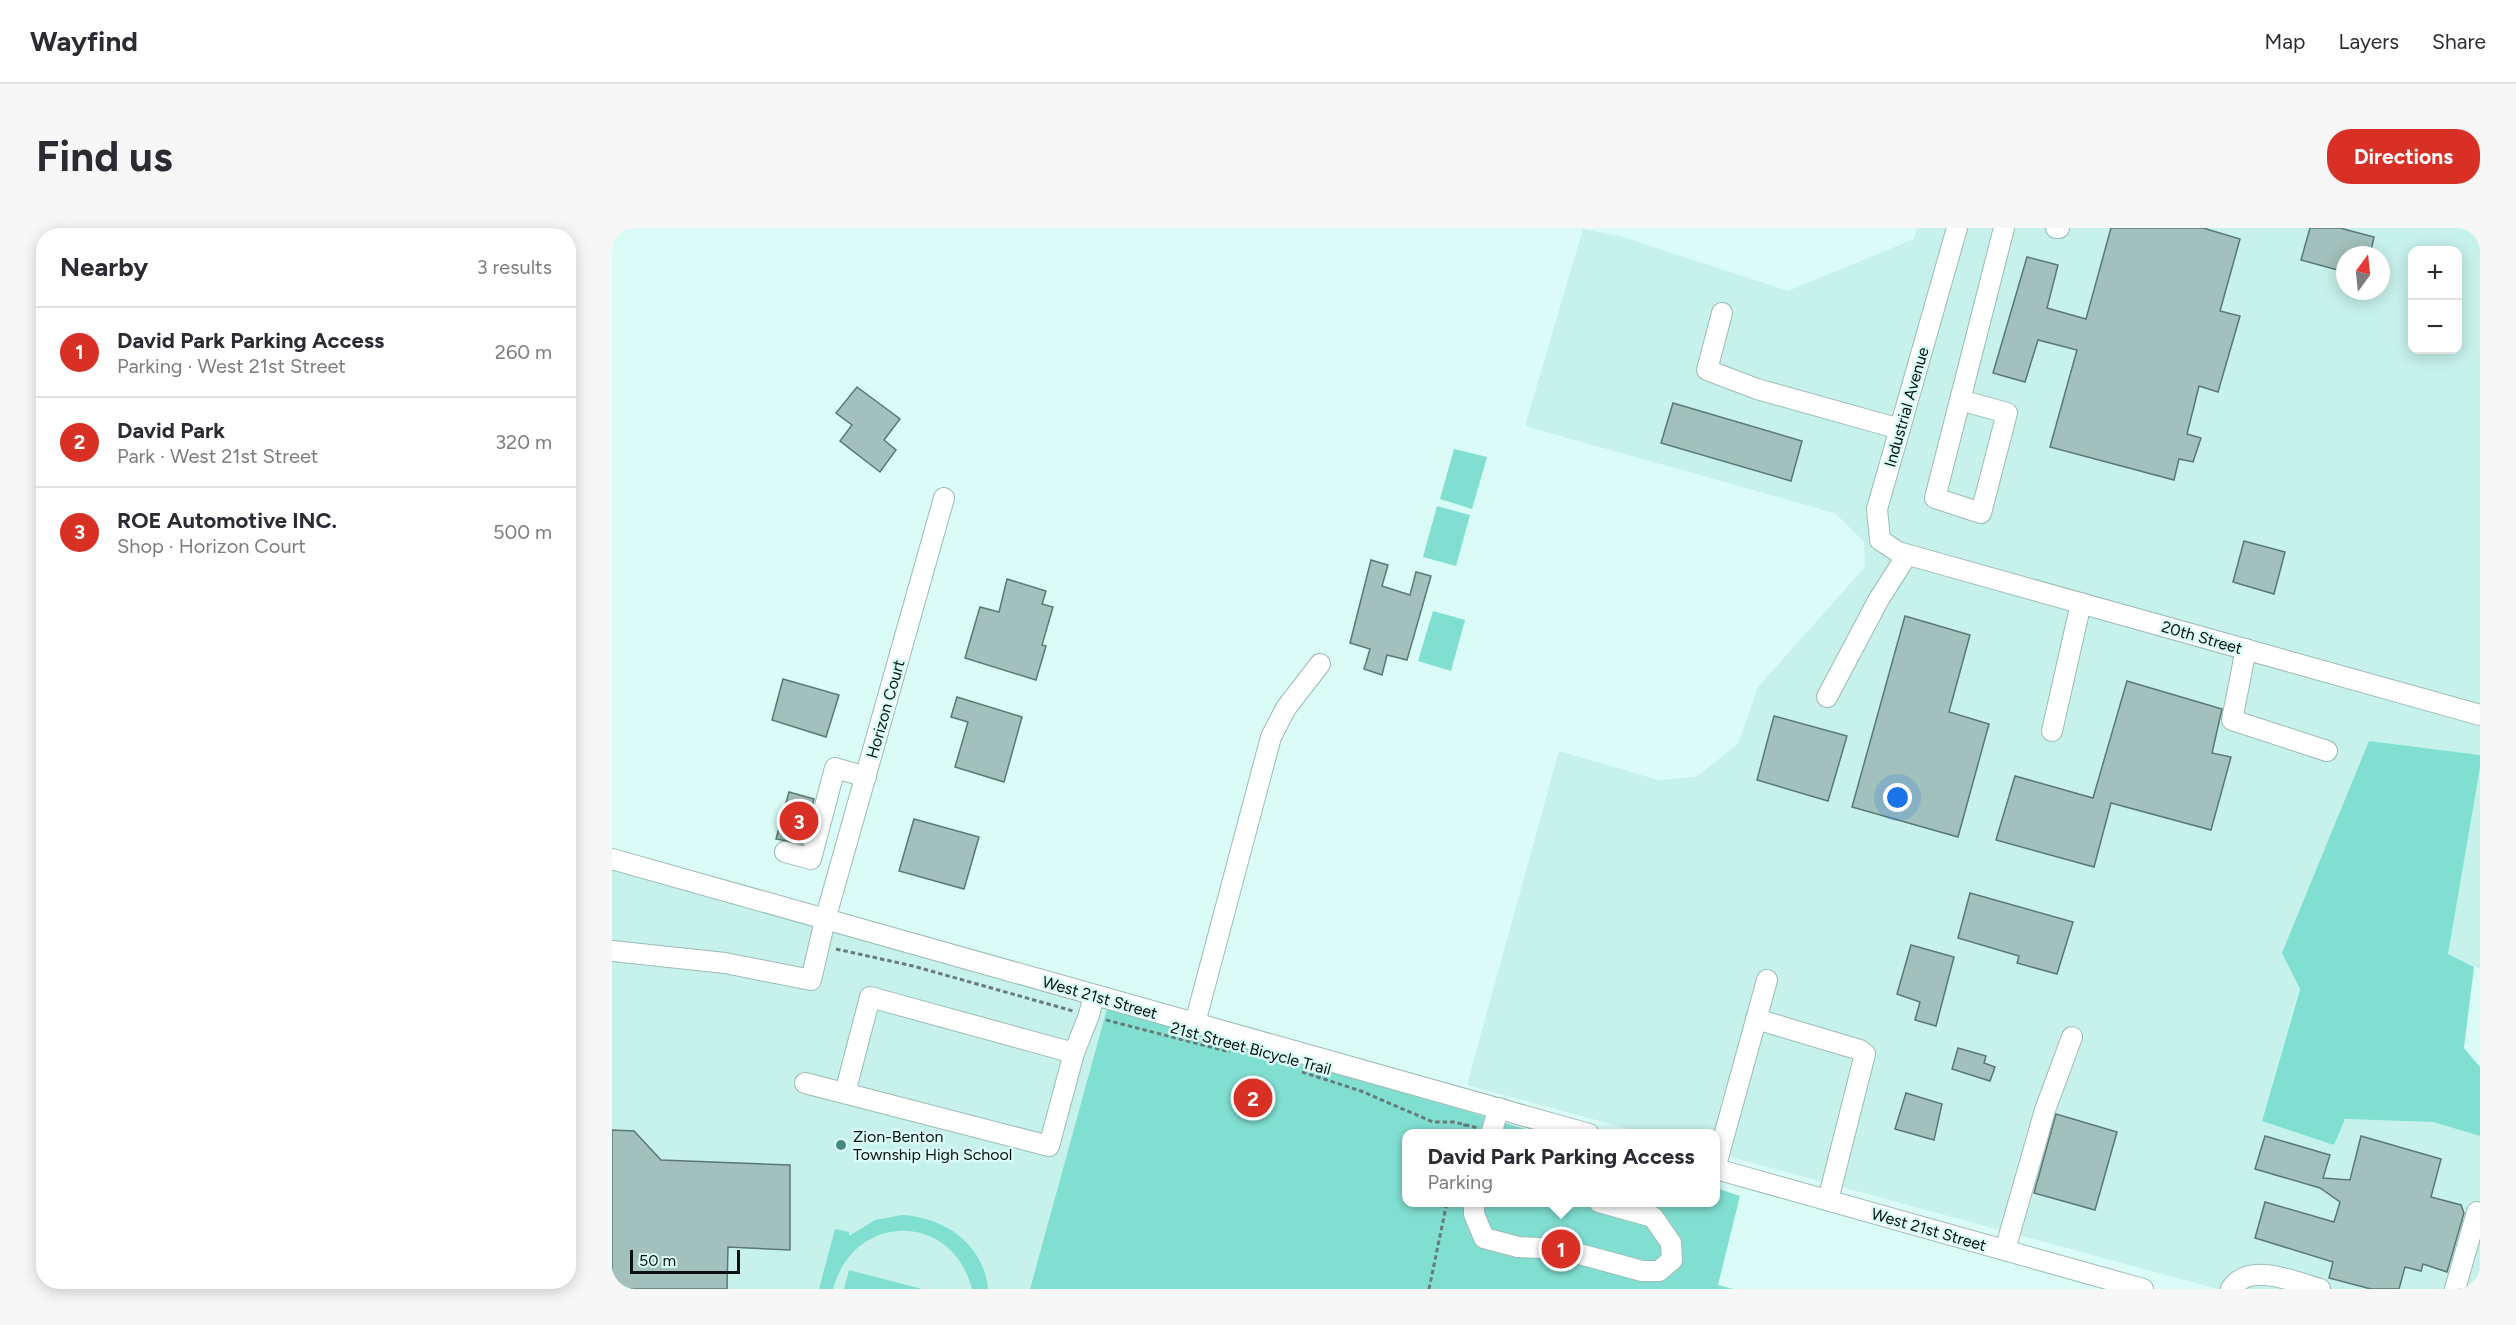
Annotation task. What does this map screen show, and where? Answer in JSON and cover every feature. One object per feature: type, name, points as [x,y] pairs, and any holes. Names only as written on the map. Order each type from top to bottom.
[{"type":"street","name":"Industrial Avenue","points":[[1916,557],[1898,552],[1880,540],[1877,509],[1957,228]]},
{"type":"street","points":[[1960,400],[2007,413],[1981,513],[1935,498],[1960,400],[2004,228]]},
{"type":"street","points":[[1722,313],[1707,370],[1757,390],[1900,429]]},
{"type":"street","name":"Horizon Court","points":[[612,951],[725,963],[812,980],[825,920],[944,498]]},
{"type":"street","points":[[1827,696],[1879,598],[1916,557]]},
{"type":"street","name":"20th Street","points":[[1916,557],[2480,715]]},
{"type":"street","points":[[2052,731],[2081,603]]},
{"type":"street","points":[[2246,649],[2232,720],[2327,751]]},
{"type":"street","points":[[1195,1023],[1271,737],[1286,708],[1320,664]]},
{"type":"street","points":[[785,852],[811,860],[835,768],[866,777]]},
{"type":"street","name":"West 21st Street","points":[[612,859],[1572,1129]]},
{"type":"street","points":[[1720,1152],[1767,980]]},
{"type":"street","points":[[805,1083],[1048,1146],[1074,1053],[1094,995]]},
{"type":"street","points":[[845,1093],[870,997],[1074,1053]]},
{"type":"street","points":[[1756,1019],[1860,1050],[1865,1054],[1828,1200]]},
{"type":"street","points":[[2005,1250],[2045,1110],[2072,1037]]},
{"type":"street","points":[[1493,1129],[1499,1108]]},
{"type":"street","name":"West 21st Street","points":[[1720,1168],[2143,1289]]},
{"type":"street","points":[[1473,1207],[1484,1238],[1518,1247],[1561,1249],[1642,1270],[1659,1271],[1672,1260],[1671,1243],[1653,1217],[1614,1207]]},
{"type":"street","points":[[2455,1289],[2477,1212]]},
{"type":"street","points":[[2231,1289],[2240,1278],[2252,1275],[2271,1276],[2320,1289]]},
{"type":"path","name":"21st Street Bicycle Trail","points":[[820,945],[913,966],[1231,1052]]},
{"type":"path","name":"21st Street Bicycle Trail","points":[[1292,1069],[1361,1092],[1433,1122],[1465,1124],[1482,1129]]},
{"type":"path","points":[[1464,1129],[1465,1124]]},
{"type":"path","points":[[1429,1289],[1446,1207]]},
{"type":"shaded area","points":[[1917,228],[2480,228],[2480,755],[2369,741],[2262,1120],[2334,1145],[2345,1119],[2433,1122],[2480,1136],[2480,1289],[2218,1289],[1720,1154],[1720,1129],[1629,1129],[1467,1085],[1559,751],[1658,780],[1696,777],[1738,744],[1758,687],[1865,567],[1864,542],[1835,513],[1525,426],[1583,229],[1623,237],[1788,291],[1914,239]]},
{"type":"shaded area","points":[[2480,768],[2480,969],[2448,954]]},
{"type":"shaded area","name":"Zion-Benton Township High School","points":[[612,866],[1109,1001],[1030,1289],[612,1289]]},
{"type":"green space","points":[[1454,449],[1487,457],[1472,509],[1440,499]]},
{"type":"green space","points":[[1437,506],[1470,515],[1456,566],[1423,557]]},
{"type":"green space","points":[[1433,611],[1465,620],[1451,671],[1418,661]]},
{"type":"green space","points":[[2369,741],[2480,755],[2480,768],[2448,954],[2474,967],[2464,1048],[2480,1067],[2480,1136],[2433,1122],[2345,1119],[2334,1145],[2262,1121],[2300,989],[2282,953]]},
{"type":"green space","points":[[1109,1001],[1525,1129],[1402,1129],[1402,1207],[1720,1207],[1720,1189],[1740,1196],[1718,1285],[1733,1289],[1030,1289]]},
{"type":"green space","points":[[902,1215],[933,1221],[959,1236],[979,1259],[988,1289],[972,1289],[961,1263],[945,1245],[925,1234],[903,1231],[881,1235],[861,1246],[844,1264],[833,1289],[819,1289],[835,1229],[849,1232],[849,1236],[875,1220]]},
{"type":"green space","points":[[849,1270],[922,1289],[844,1289]]},
{"type":"building","points":[[2111,228],[2203,228],[2240,239],[2220,311],[2240,316],[2218,392],[2199,386],[2187,434],[2201,438],[2193,462],[2179,459],[2174,480],[2050,447],[2077,350],[2038,340],[2025,382],[1993,373],[2027,257],[2058,265],[2047,308],[2086,319]]},
{"type":"building","points":[[2310,228],[2340,228],[2374,237],[2372,246],[2336,246],[2336,270],[2301,260]]},
{"type":"building","points":[[857,387],[900,419],[884,440],[896,450],[880,472],[840,441],[852,425],[836,413]]},
{"type":"building","points":[[1673,403],[1802,441],[1791,481],[1661,443]]},
{"type":"building","points":[[2244,541],[2285,552],[2274,594],[2233,582]]},
{"type":"building","points":[[1371,560],[1388,565],[1382,586],[1410,595],[1416,572],[1431,576],[1407,660],[1387,655],[1382,675],[1364,669],[1370,649],[1350,643]]},
{"type":"building","points":[[1007,579],[1046,591],[1042,604],[1053,607],[1042,645],[1046,646],[1036,680],[965,658],[980,607],[999,612]]},
{"type":"building","points":[[1905,616],[1970,635],[1949,712],[1989,724],[1958,837],[1852,807]]},
{"type":"building","points":[[783,679],[839,695],[826,737],[772,720]]},
{"type":"building","points":[[2127,681],[2222,709],[2212,753],[2231,757],[2211,830],[2111,803],[2094,867],[1996,840],[2015,776],[2093,798]]},
{"type":"building","points":[[957,697],[1022,717],[1004,782],[955,767],[968,722],[951,717]]},
{"type":"building","points":[[1774,716],[1847,736],[1828,801],[1757,780]]},
{"type":"building","points":[[789,792],[814,799],[802,844],[776,839]]},
{"type":"building","points":[[914,819],[979,837],[964,889],[899,871]]},
{"type":"building","points":[[1970,893],[2073,922],[2057,974],[2017,963],[2019,956],[1958,938]]},
{"type":"building","points":[[1911,945],[1954,957],[1936,1026],[1915,1020],[1920,1002],[1897,994]]},
{"type":"building","points":[[1958,1048],[1986,1056],[1984,1063],[1995,1067],[1990,1081],[1952,1069]]},
{"type":"building","points":[[1906,1093],[1942,1104],[1934,1140],[1895,1129]]},
{"type":"building","points":[[2056,1114],[2117,1132],[2095,1210],[2034,1193]]},
{"type":"building","points":[[612,1130],[634,1131],[661,1160],[790,1165],[790,1250],[728,1247],[727,1289],[612,1289]]},
{"type":"building","points":[[2265,1136],[2330,1155],[2323,1178],[2350,1180],[2361,1136],[2441,1159],[2431,1197],[2461,1205],[2464,1213],[2447,1272],[2423,1264],[2421,1271],[2405,1267],[2399,1289],[2371,1289],[2329,1278],[2333,1262],[2255,1238],[2265,1202],[2334,1222],[2340,1202],[2320,1188],[2255,1169]]},
{"type":"place","name":"ROE Automotive INC.","points":[[799,821]]},
{"type":"place","name":"David Park","points":[[1253,1098]]},
{"type":"place","name":"Zion-Benton Township High School","points":[[841,1145]]},
{"type":"place","name":"David Park Parking Access","points":[[1561,1249]]}]
